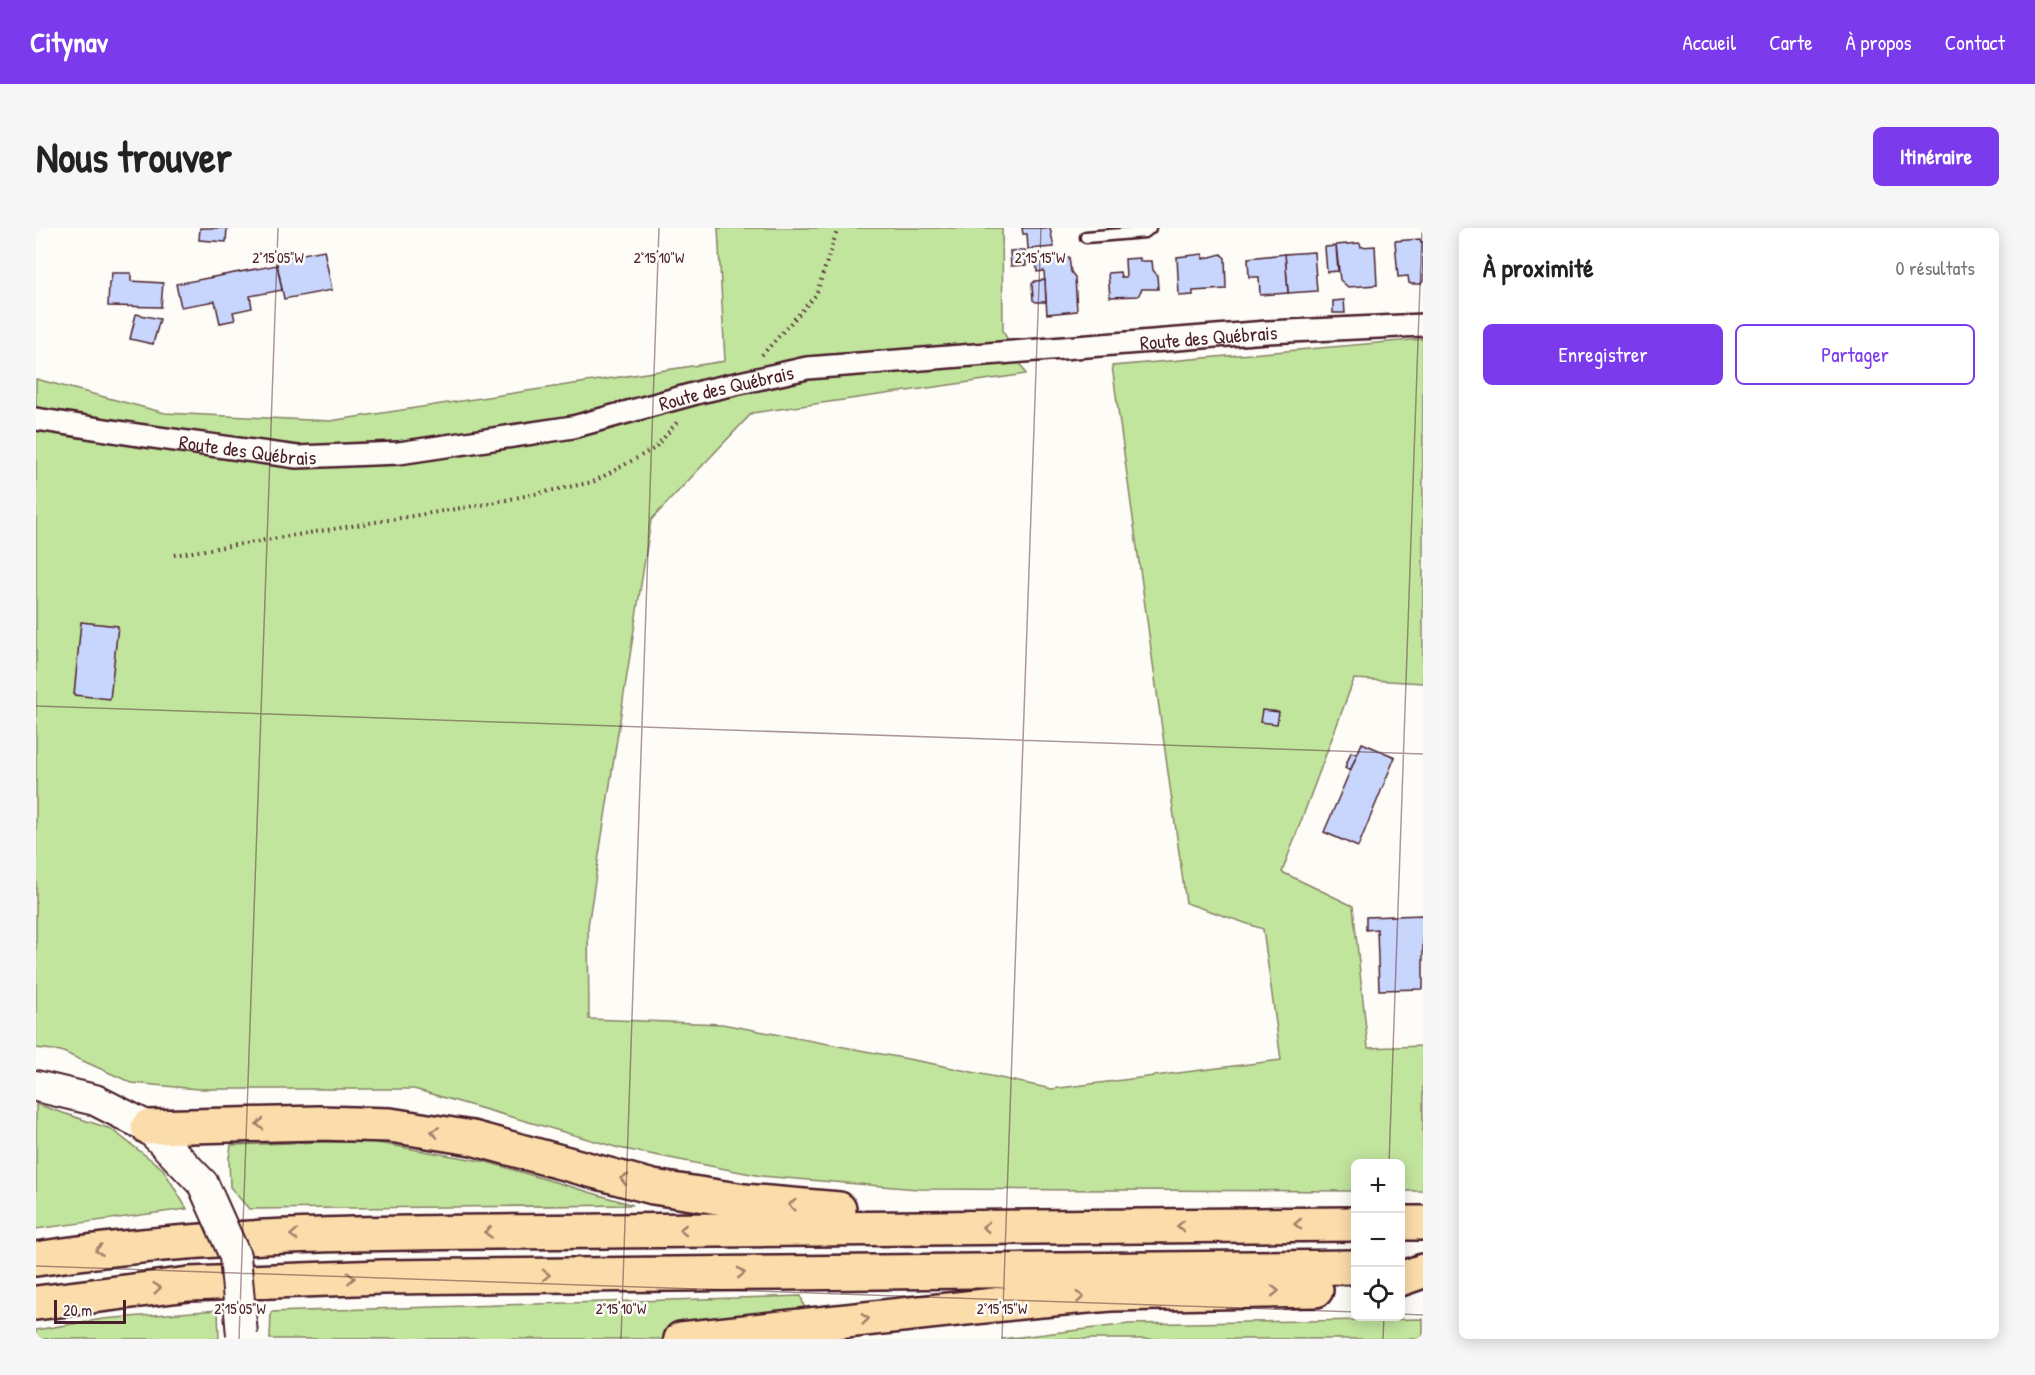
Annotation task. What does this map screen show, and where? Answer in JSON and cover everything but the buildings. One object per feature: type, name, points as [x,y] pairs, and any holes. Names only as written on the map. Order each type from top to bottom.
[{"type":"highway","points":[[148,1127],[319,1123],[390,1125],[472,1138],[653,1186],[744,1201],[840,1209],[889,1227]]},
{"type":"highway","points":[[1405,1223],[1423,1223]]},
{"type":"highway","points":[[36,1259],[192,1240],[369,1233],[1351,1224]]},
{"type":"highway","points":[[36,1303],[189,1284],[383,1277],[1351,1267]]},
{"type":"highway","points":[[1405,1267],[1423,1269]]},
{"type":"highway","points":[[1405,1277],[1423,1269]]},
{"type":"highway","points":[[681,1339],[1111,1294],[1351,1289]]},
{"type":"main road","points":[[36,1086],[95,1100],[148,1127],[203,1184],[235,1256],[241,1337]]},
{"type":"street","name":"Route des Québrais","points":[[36,419],[297,457],[399,453],[573,427],[704,392],[807,368],[1267,332],[1423,325]]},
{"type":"lane","points":[[1086,237],[1145,232],[1150,228]]},
{"type":"green space","points":[[718,228],[1002,228],[1003,331],[1026,374],[752,413],[651,520],[588,926],[589,1019],[722,1024],[1052,1089],[1281,1060],[1263,929],[1186,903],[1112,366],[1423,339],[1423,683],[1354,679],[1282,872],[1353,906],[1368,1048],[1423,1046],[1423,1191],[1405,1191],[1405,1159],[1351,1159],[1351,1191],[918,1189],[761,1176],[619,1148],[414,1089],[198,1089],[132,1083],[61,1051],[36,1048],[36,379],[165,413],[330,421],[725,361]]},
{"type":"green space","points":[[36,1104],[111,1129],[163,1169],[187,1209],[36,1229]]},
{"type":"green space","points":[[372,1142],[487,1162],[633,1205],[249,1209],[230,1187],[231,1145]]},
{"type":"green space","points":[[801,1296],[813,1339],[270,1339],[271,1312]]},
{"type":"green space","points":[[218,1310],[219,1339],[36,1339],[36,1330],[103,1319]]},
{"type":"green space","points":[[1423,1319],[1423,1339],[1002,1339],[1129,1324]]}]
